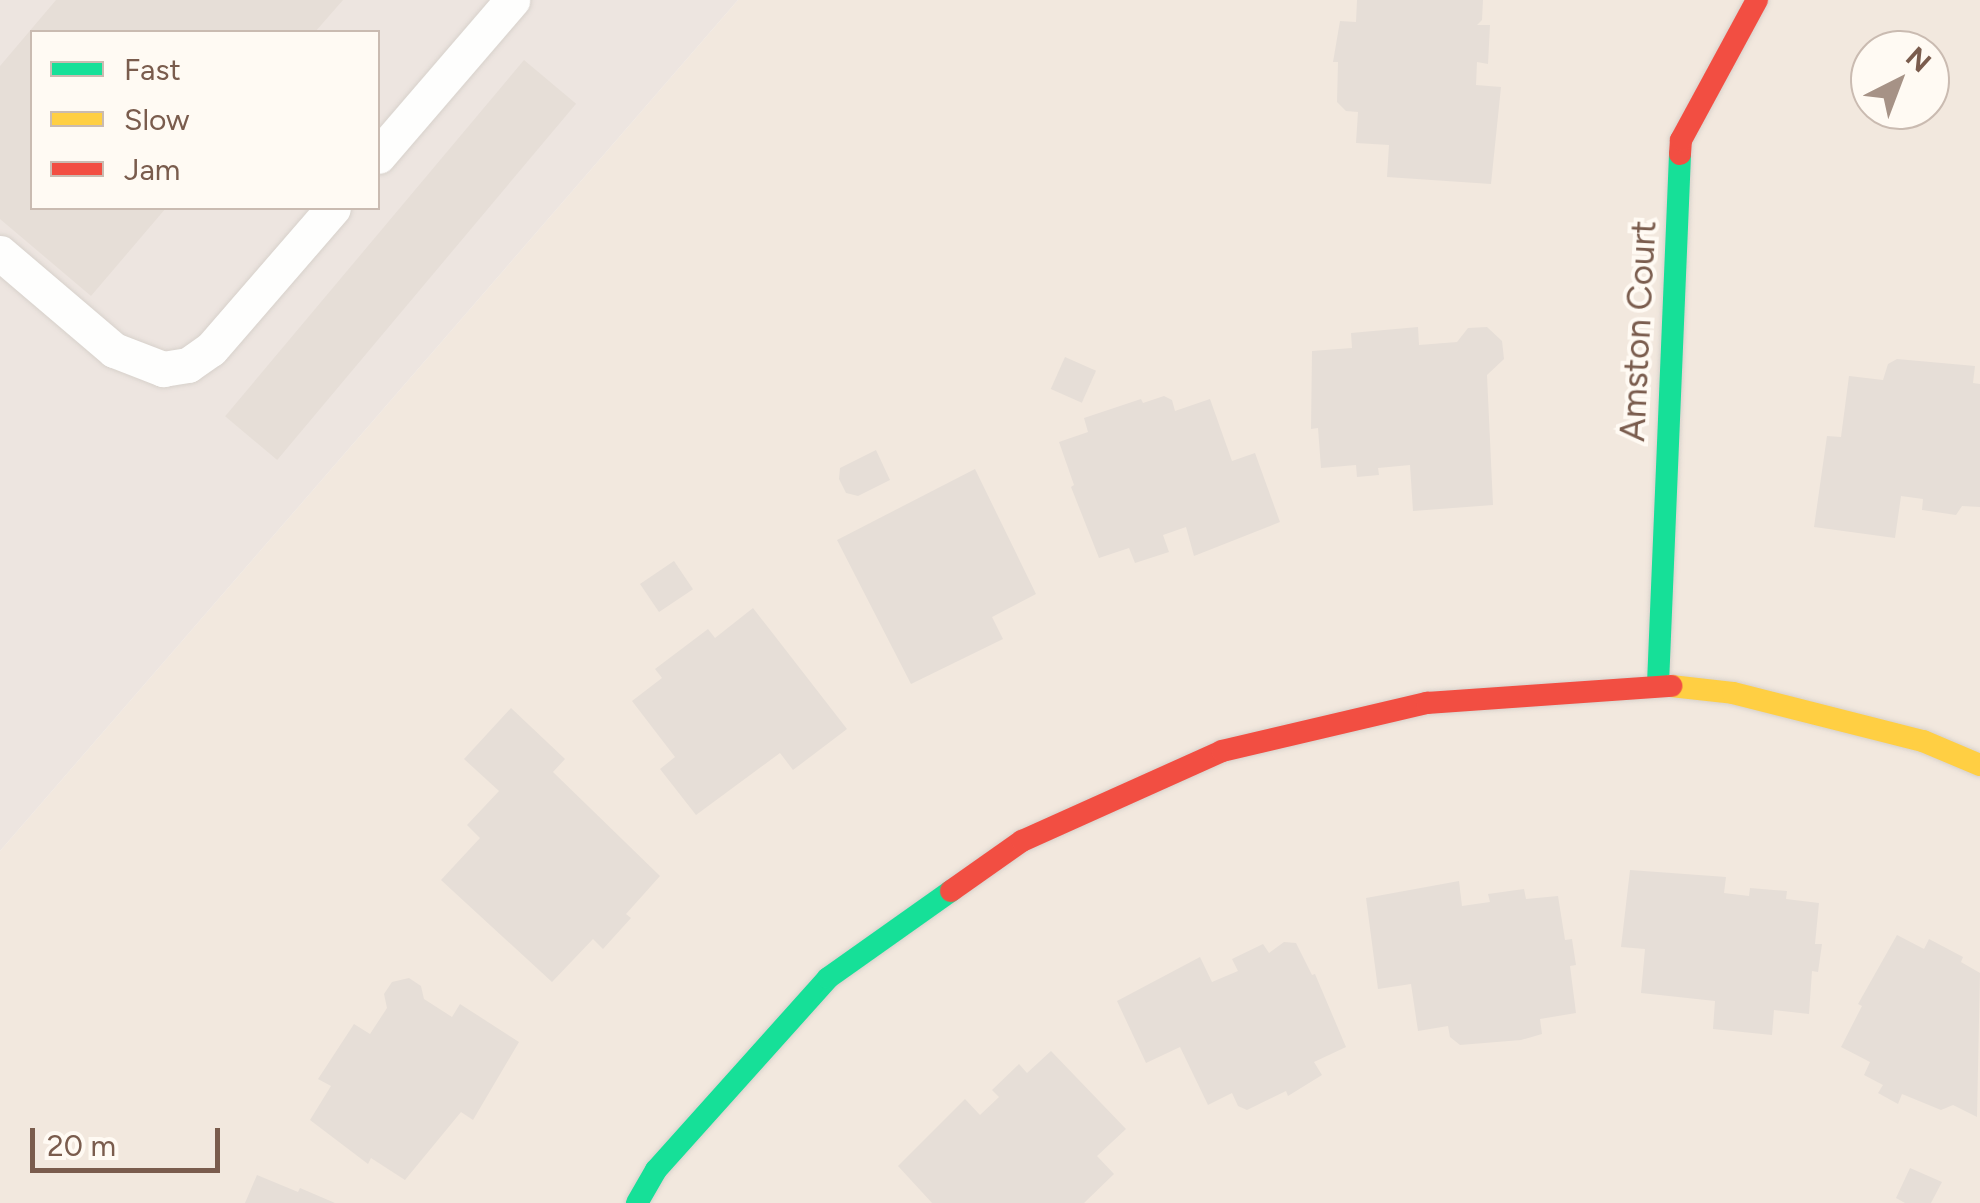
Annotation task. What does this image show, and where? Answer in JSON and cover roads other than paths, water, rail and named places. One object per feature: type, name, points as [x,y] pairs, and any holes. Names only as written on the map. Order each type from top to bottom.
[{"type":"street","name":"Amston Court","points":[[1658,684],[1681,140],[1757,0]]},
{"type":"street","points":[[637,1203],[656,1170],[828,978],[1022,841],[1222,752],[1427,703],[1658,684],[1733,693],[1866,726],[1923,741],[1980,766]]},
{"type":"lane","points":[[380,153],[499,4]]},
{"type":"lane","points":[[0,254],[114,350],[163,369],[188,365],[211,350],[331,210]]}]
